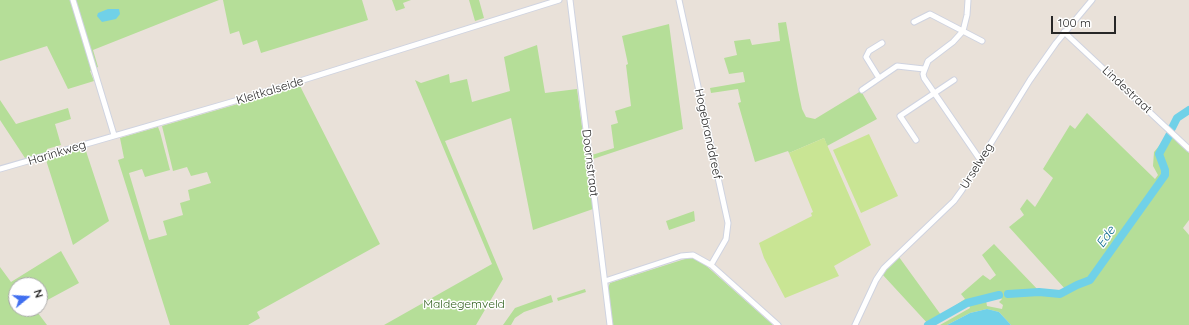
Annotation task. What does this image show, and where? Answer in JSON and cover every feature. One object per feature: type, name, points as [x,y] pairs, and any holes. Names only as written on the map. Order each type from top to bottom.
[{"type":"street","points":[[73,0],[114,135]]},
{"type":"street","name":"Kleitkalseide","points":[[114,135],[252,96],[559,0]]},
{"type":"street","name":"Doornstraat","points":[[570,0],[610,325]]},
{"type":"street","name":"Hogebranddreef","points":[[679,0],[728,223],[726,239],[711,265]]},
{"type":"street","points":[[968,0],[966,23],[963,31],[953,42],[928,61],[924,69],[924,78],[981,161]]},
{"type":"street","name":"Urselweg","points":[[854,325],[876,280],[884,268],[954,201],[981,161],[1030,80],[1064,32],[1092,0]]},
{"type":"street","points":[[914,22],[930,14],[982,41]]},
{"type":"street","name":"Lindestraat","points":[[1064,32],[1189,149]]},
{"type":"street","points":[[879,78],[866,56],[869,51],[882,43]]},
{"type":"street","points":[[862,90],[897,66],[924,69]]},
{"type":"street","points":[[916,140],[900,116],[954,80]]},
{"type":"street","name":"Harinkweg","points":[[0,169],[114,135]]},
{"type":"street","points":[[605,281],[685,255],[698,256],[711,265],[778,325]]},
{"type":"green space","points":[[0,0],[219,0],[93,50],[98,67],[90,71],[94,81],[68,89],[47,46],[0,61]]},
{"type":"green space","points":[[223,0],[362,0],[368,20],[261,53],[257,40],[243,45],[239,31],[230,34]]},
{"type":"green space","points":[[392,0],[411,0],[403,3],[405,8],[396,11]]},
{"type":"green space","points":[[469,0],[479,0],[484,18],[475,21]]},
{"type":"green space","points":[[786,22],[802,109],[806,117],[815,119],[861,91],[877,119],[827,146],[824,138],[789,153],[788,151],[755,162],[738,103],[741,102],[738,89],[711,93],[710,88],[745,82],[743,72],[729,74],[724,58],[737,55],[734,41],[750,39],[752,45],[780,41],[778,23]]},
{"type":"green space","points":[[669,24],[683,129],[593,159],[592,155],[614,148],[611,125],[618,123],[615,111],[631,106],[626,65],[628,64],[622,36]]},
{"type":"green space","name":"Maldegemveld","points":[[537,45],[545,93],[577,89],[593,209],[533,230],[511,118],[445,141],[503,279],[476,325],[384,325],[492,264],[415,80],[421,83],[449,74],[450,83],[467,79],[472,102],[510,91],[504,57]]},
{"type":"green space","points":[[300,86],[380,244],[257,312],[260,318],[248,325],[170,325],[118,160],[124,158],[120,138],[158,127],[170,170],[145,177],[142,169],[129,173],[149,240],[167,235],[163,221],[183,215],[180,203],[190,200],[188,190],[211,183],[207,172],[191,176],[187,167],[173,171],[162,126]]},
{"type":"green space","points":[[0,100],[16,124],[68,108],[71,119],[55,124],[61,145],[47,149],[48,152],[25,158],[0,120]]},
{"type":"green space","points":[[1087,113],[1155,179],[1158,175],[1153,166],[1154,152],[1169,134],[1189,153],[1189,220],[1183,228],[1189,235],[1189,325],[1011,325],[999,312],[987,309],[970,313],[947,325],[940,325],[970,308],[969,305],[934,325],[929,325],[882,274],[899,257],[941,315],[965,299],[961,294],[983,275],[990,280],[996,275],[982,255],[994,244],[1041,293],[1060,293],[1066,290],[1009,227],[1024,215],[1020,209],[1027,199],[1035,207],[1053,178],[1043,169],[1070,125],[1075,129]],"holes":[[[999,296],[1002,299],[999,302],[1003,305],[1002,309],[987,306],[986,300]]]},
{"type":"green space","points":[[869,134],[898,196],[861,213],[833,150]]},
{"type":"green space","points":[[824,138],[871,245],[834,266],[839,276],[785,298],[764,258],[759,243],[812,216],[811,213],[813,212],[789,153]]},
{"type":"green space","points":[[85,148],[109,221],[73,245],[46,160]]},
{"type":"green space","points":[[694,211],[695,221],[669,230],[666,221]]},
{"type":"green space","points":[[61,251],[79,283],[48,300],[48,277],[19,277]]},
{"type":"green space","points":[[691,257],[703,263],[773,325],[613,325],[608,288],[610,283]]},
{"type":"green space","points":[[0,267],[8,278],[8,317],[41,317],[47,325],[0,325]]},
{"type":"green space","points":[[585,289],[586,292],[558,301],[557,298]]},
{"type":"green space","points":[[551,295],[553,302],[524,312],[515,318],[511,325],[503,325],[515,308]]},
{"type":"water","points":[[108,9],[119,9],[120,14],[116,19],[102,22],[97,16],[98,13]]},
{"type":"water","points":[[987,309],[999,312],[1011,325],[947,325],[970,313]]},
{"type":"waterway","name":"Ede","points":[[1172,128],[1177,118],[1189,110]]},
{"type":"waterway","name":"Ede","points":[[1008,294],[1039,292],[1060,294],[1090,280],[1165,175],[1165,170],[1159,154],[1170,134]]},
{"type":"waterway","name":"Ede","points":[[928,325],[967,303],[999,295]]}]
